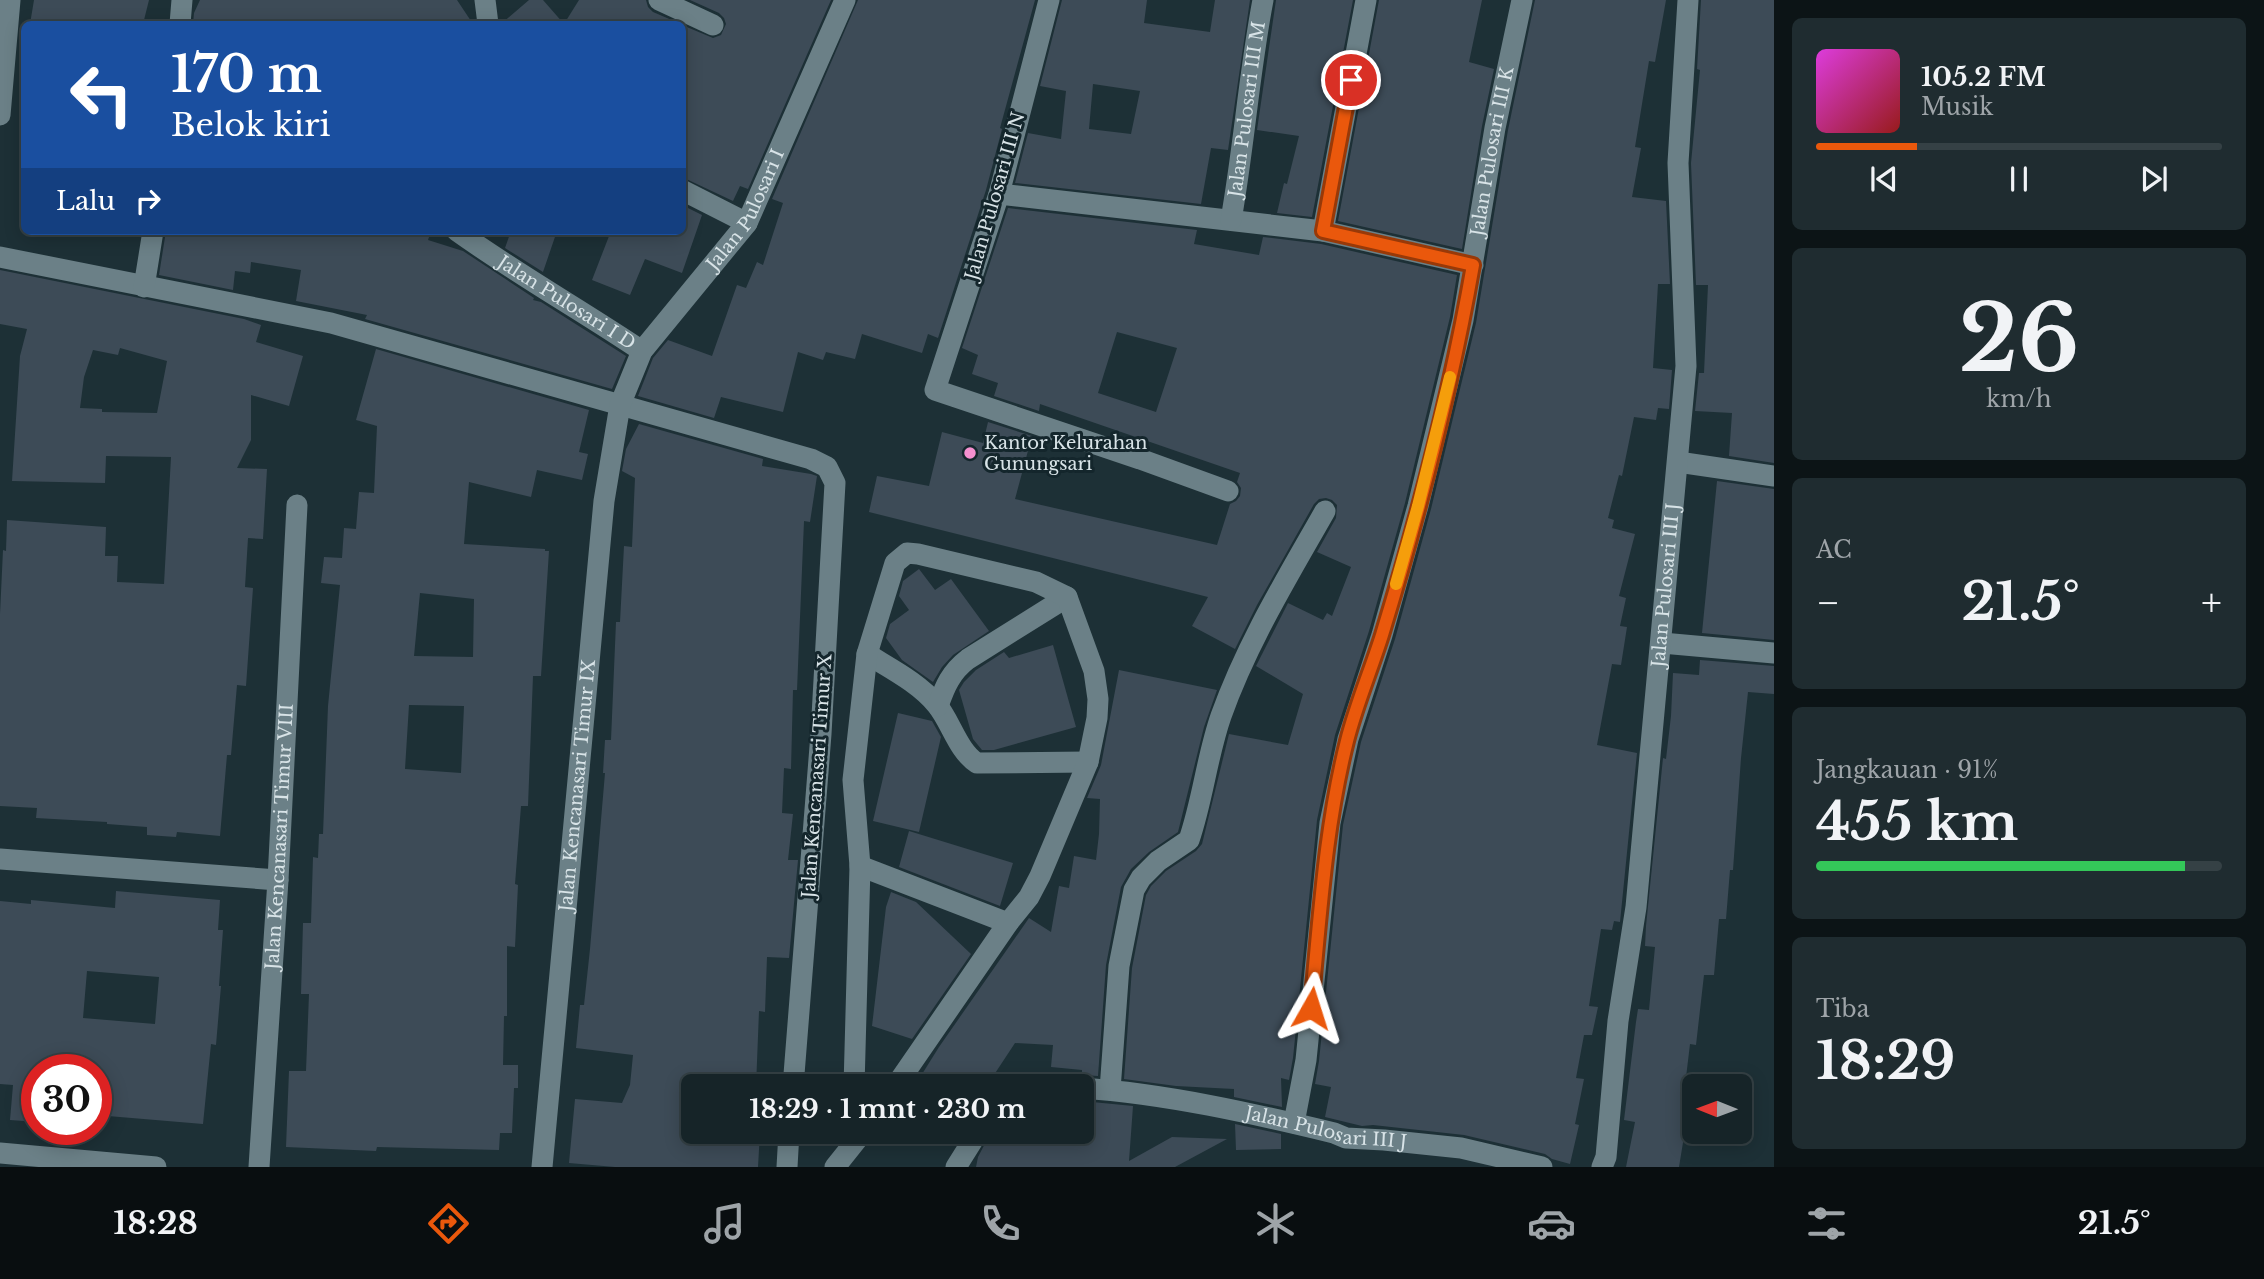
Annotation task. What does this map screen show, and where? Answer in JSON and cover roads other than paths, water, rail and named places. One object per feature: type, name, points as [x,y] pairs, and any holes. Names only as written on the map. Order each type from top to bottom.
[{"type":"street","points":[[0,115],[10,0]]},
{"type":"street","points":[[180,21],[182,0]]},
{"type":"street","points":[[485,0],[488,21]]},
{"type":"street","points":[[659,0],[713,25]]},
{"type":"street","name":"Jalan Pulosari I","points":[[620,405],[642,351],[747,223],[845,0]]},
{"type":"street","name":"Jalan Pulosari III N","points":[[1049,0],[999,194],[935,390],[1140,458],[1227,491]]},
{"type":"street","name":"Jalan Pulosari III M","points":[[1231,220],[1253,51],[1263,0]]},
{"type":"street","points":[[1323,231],[1366,0]]},
{"type":"street","name":"Jalan Pulosari III K","points":[[1294,1123],[1306,1060],[1332,811],[1348,739],[1382,635],[1418,506],[1463,320],[1495,128],[1522,0]]},
{"type":"street","name":"Jalan Pulosari III J","points":[[1602,1167],[1606,1157],[1618,1021],[1636,906],[1686,366],[1678,163],[1688,0]]},
{"type":"street","points":[[686,192],[747,223]]},
{"type":"street","points":[[999,194],[1323,231],[1473,265]]},
{"type":"street","points":[[144,288],[152,235]]},
{"type":"street","name":"Jalan Pulosari I D","points":[[462,235],[642,351]]},
{"type":"street","points":[[0,257],[144,288],[331,323],[620,405]]},
{"type":"street","name":"Jalan Kencanasari Timur X","points":[[620,405],[811,459],[827,467],[835,483],[821,734],[794,1074]]},
{"type":"street","name":"Jalan Kencanasari Timur IX","points":[[542,1167],[604,501],[620,405]]},
{"type":"street","points":[[1678,462],[1774,476]]},
{"type":"street","name":"Jalan Kencanasari Timur VIII","points":[[259,1167],[278,880],[297,505]]},
{"type":"street","points":[[1094,1089],[1110,1090],[1119,967],[1134,890],[1153,866],[1189,840],[1221,717],[1246,655],[1325,511]]},
{"type":"street","points":[[854,1074],[860,866],[853,780],[867,654],[895,563],[901,556],[918,554],[1036,582],[1067,597],[1094,671],[1097,718],[1088,762],[1029,897],[1008,923],[904,1074]]},
{"type":"street","points":[[938,706],[946,682],[956,669],[1067,597]]},
{"type":"street","points":[[1662,643],[1774,653]]},
{"type":"street","points":[[867,654],[914,684],[938,706],[977,763],[1088,762]]},
{"type":"street","points":[[0,859],[278,880]]},
{"type":"street","points":[[860,866],[1008,923]]},
{"type":"street","name":"Jalan Pulosari III J","points":[[1110,1090],[1245,1111],[1346,1138],[1461,1148],[1542,1167]]},
{"type":"street","points":[[787,1167],[788,1144]]},
{"type":"street","points":[[835,1167],[852,1144]]},
{"type":"street","points":[[956,1167],[970,1144]]},
{"type":"street","points":[[0,1153],[156,1167]]},
{"type":"place","name":"Kantor Kelurahan Gunungsari","points":[[970,453]]}]
